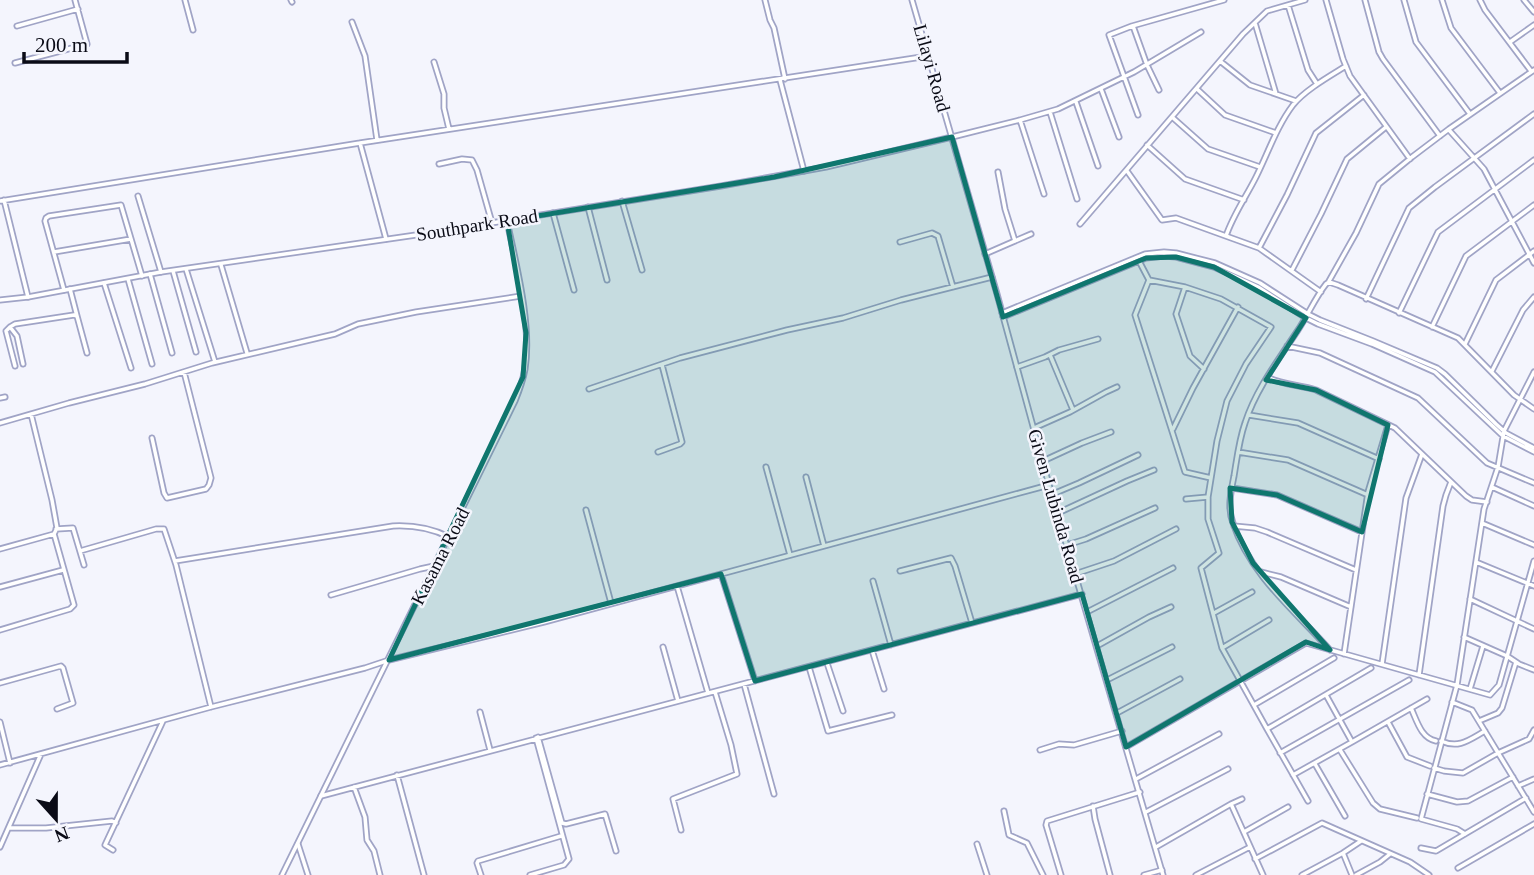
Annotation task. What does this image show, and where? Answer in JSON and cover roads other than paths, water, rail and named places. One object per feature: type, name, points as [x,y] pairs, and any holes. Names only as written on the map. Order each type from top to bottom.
[{"type":"street","points":[[15,63],[87,44],[75,0]]},
{"type":"street","points":[[185,0],[193,30]]},
{"type":"street","points":[[765,0],[785,79]]},
{"type":"street","name":"Lilayi Road","points":[[912,0],[952,137]]},
{"type":"street","points":[[1138,115],[1108,35],[1224,0]]},
{"type":"street","points":[[1080,224],[1220,61],[1267,11],[1305,0]]},
{"type":"street","points":[[1326,0],[1350,76],[1410,159]]},
{"type":"street","points":[[1365,0],[1379,52],[1440,136]]},
{"type":"street","points":[[1404,0],[1416,42],[1470,114]]},
{"type":"street","points":[[1442,0],[1451,27],[1500,93]]},
{"type":"street","points":[[1330,650],[1289,608],[1253,564],[1234,526],[1230,514],[1238,452],[1248,415],[1287,346],[1329,282],[1356,233],[1378,184],[1449,129],[1533,70],[1509,42],[1480,0]]},
{"type":"street","points":[[1524,0],[1534,12]]},
{"type":"street","points":[[1287,5],[1308,70],[1317,85]]},
{"type":"street","points":[[17,26],[78,9]]},
{"type":"street","points":[[352,22],[365,56],[377,140]]},
{"type":"street","points":[[1255,23],[1276,94]]},
{"type":"street","points":[[1509,42],[1534,25]]},
{"type":"street","points":[[1133,26],[1159,90]]},
{"type":"street","name":"Southpark Road","points":[[0,300],[161,272],[507,221],[804,172],[1050,112],[1147,65],[1201,32]]},
{"type":"street","points":[[28,297],[2,201],[377,140],[928,56]]},
{"type":"street","points":[[1220,61],[1250,85],[1296,101]]},
{"type":"street","points":[[434,62],[444,94],[449,129]]},
{"type":"street","points":[[1226,236],[1276,133],[1296,101],[1346,66]]},
{"type":"street","points":[[779,80],[804,172]]},
{"type":"street","points":[[1101,88],[1119,137]]},
{"type":"street","points":[[1196,89],[1225,115],[1276,133]]},
{"type":"street","points":[[1259,248],[1316,133],[1364,95]]},
{"type":"street","points":[[1076,101],[1098,166]]},
{"type":"street","points":[[1050,112],[1077,199]]},
{"type":"street","points":[[1366,299],[1409,208],[1534,114]]},
{"type":"street","points":[[1172,117],[1208,149],[1260,167]]},
{"type":"street","points":[[1020,120],[1044,194]]},
{"type":"street","points":[[1292,270],[1347,159],[1386,127]]},
{"type":"street","points":[[1449,129],[1484,169],[1534,263]]},
{"type":"street","name":"Given Lubinda Road","points":[[952,137],[1049,485],[1162,872]]},
{"type":"street","points":[[360,143],[386,239]]},
{"type":"street","points":[[1147,145],[1185,179],[1244,200]]},
{"type":"street","points":[[439,164],[472,160],[492,223]]},
{"type":"street","points":[[1399,313],[1438,232],[1534,160]]},
{"type":"street","points":[[1127,171],[1162,220],[1176,218],[1259,248],[1321,292]]},
{"type":"street","points":[[998,172],[1015,241]]},
{"type":"street","points":[[138,196],[161,272]]},
{"type":"street","points":[[622,201],[642,270]]},
{"type":"street","points":[[64,290],[45,221],[49,216],[121,205],[142,276]]},
{"type":"street","points":[[1432,327],[1466,256],[1534,205]]},
{"type":"street","points":[[588,207],[607,280]]},
{"type":"street","points":[[553,213],[574,290]]},
{"type":"street","name":"Kasama Road","points":[[282,875],[515,401],[526,360],[526,333],[522,296],[507,221]]},
{"type":"street","points":[[900,242],[932,233],[937,236],[953,287]]},
{"type":"street","points":[[985,254],[1031,234]]},
{"type":"street","points":[[53,252],[131,239]]},
{"type":"street","points":[[1465,344],[1496,280],[1534,251]]},
{"type":"street","points":[[1003,315],[1137,259],[1176,257],[1214,267],[1258,286],[1307,316],[1435,372],[1504,434],[1534,450]]},
{"type":"street","points":[[1137,259],[1149,280],[1185,287],[1221,299],[1271,327],[1246,363],[1227,401],[1208,496],[1208,519],[1219,553],[1201,568],[1222,648],[1308,801]]},
{"type":"street","points":[[221,265],[247,354]]},
{"type":"street","points":[[186,269],[215,362]]},
{"type":"street","points":[[173,271],[196,352]]},
{"type":"street","points":[[150,274],[172,353]]},
{"type":"street","points":[[589,389],[680,358],[844,318],[901,300],[992,277]]},
{"type":"street","points":[[128,279],[152,364]]},
{"type":"street","points":[[1149,280],[1135,314],[1185,472],[1211,478]]},
{"type":"street","points":[[1329,282],[1458,338],[1520,399],[1534,409]]},
{"type":"street","points":[[104,283],[131,368]]},
{"type":"street","points":[[1185,287],[1176,314],[1190,356],[1205,369]]},
{"type":"street","points":[[71,289],[87,353]]},
{"type":"street","points":[[0,423],[215,362],[335,334],[358,324],[404,314],[522,296]]},
{"type":"street","points":[[1492,371],[1523,310],[1534,297]]},
{"type":"street","points":[[1172,431],[1237,307]]},
{"type":"street","points":[[15,366],[6,331],[10,327],[15,324],[77,316]]},
{"type":"street","points":[[10,327],[16,336],[23,364]]},
{"type":"street","points":[[1017,367],[1059,350],[1098,339]]},
{"type":"street","points":[[1287,346],[1320,353],[1418,398],[1487,463],[1534,483]]},
{"type":"street","points":[[1050,355],[1073,410]]},
{"type":"street","points":[[658,452],[682,442],[662,365]]},
{"type":"street","points":[[152,438],[167,498],[206,489],[211,478],[184,372]]},
{"type":"street","points":[[1465,834],[1457,829],[1421,819],[1438,741],[1457,685],[1482,523],[1504,434],[1534,372]]},
{"type":"street","points":[[1269,377],[1279,382],[1316,390],[1402,433],[1472,500],[1487,502]]},
{"type":"street","points":[[1034,428],[1117,387]]},
{"type":"street","points":[[0,631],[72,608],[74,605],[63,570],[52,500],[31,414]]},
{"type":"street","points":[[1248,415],[1298,424],[1379,459]]},
{"type":"street","points":[[1343,654],[1368,495],[1388,425]]},
{"type":"street","points":[[1043,461],[1111,432]]},
{"type":"street","points":[[1238,452],[1288,460],[1368,495]]},
{"type":"street","points":[[1382,664],[1406,498],[1422,453]]},
{"type":"street","points":[[1053,494],[1138,455]]},
{"type":"street","points":[[766,467],[790,555]]},
{"type":"street","points":[[1058,513],[1154,470]]},
{"type":"street","points":[[806,477],[824,546]]},
{"type":"street","points":[[1419,675],[1443,506],[1451,482]]},
{"type":"street","points":[[0,765],[1049,485]]},
{"type":"street","points":[[1492,487],[1534,506]]},
{"type":"street","points":[[1232,488],[1277,495],[1362,532]]},
{"type":"street","points":[[1186,499],[1208,496]]},
{"type":"street","points":[[1067,545],[1155,508]]},
{"type":"street","points":[[586,510],[611,603]]},
{"type":"street","points":[[1482,523],[1534,545]]},
{"type":"street","points":[[174,561],[393,526],[425,527],[449,537]]},
{"type":"street","points":[[1234,526],[1255,528],[1356,570]]},
{"type":"street","points":[[0,549],[73,528],[84,565]]},
{"type":"street","points":[[80,551],[162,528],[174,561],[211,707]]},
{"type":"street","points":[[1075,574],[1114,561],[1176,530]]},
{"type":"street","points":[[900,571],[951,558],[972,623]]},
{"type":"street","points":[[1126,747],[1306,643],[1490,695],[1499,685],[1534,561]]},
{"type":"street","points":[[1476,562],[1534,586]]},
{"type":"street","points":[[331,595],[434,566]]},
{"type":"street","points":[[1087,612],[1172,568]]},
{"type":"street","points":[[0,587],[63,570]]},
{"type":"street","points":[[1260,572],[1281,577],[1351,607]]},
{"type":"street","points":[[721,574],[755,681]]},
{"type":"street","points":[[873,581],[891,645]]},
{"type":"street","points":[[677,586],[708,693]]},
{"type":"street","points":[[1214,613],[1252,592]]},
{"type":"street","points":[[321,796],[1082,594]]},
{"type":"street","points":[[1470,599],[1534,629]]},
{"type":"street","points":[[1097,646],[1171,607]]},
{"type":"street","points":[[1222,648],[1269,620]]},
{"type":"street","points":[[1464,638],[1534,670]]},
{"type":"street","points":[[1470,689],[1483,646]]},
{"type":"street","points":[[663,647],[678,701]]},
{"type":"street","points":[[1107,680],[1172,647]]},
{"type":"street","points":[[872,650],[884,689]]},
{"type":"street","points":[[1254,705],[1334,658]]},
{"type":"street","points":[[827,662],[843,711]]},
{"type":"street","points":[[1479,721],[1498,713],[1502,708],[1516,662]]},
{"type":"street","points":[[0,683],[61,666],[64,668],[73,703],[57,709]]},
{"type":"street","points":[[809,667],[828,731],[892,715]]},
{"type":"street","points":[[1267,729],[1371,668]]},
{"type":"street","points":[[1116,713],[1180,679]]},
{"type":"street","points":[[1280,753],[1409,680]]},
{"type":"street","points":[[744,684],[774,794]]},
{"type":"street","points":[[681,830],[673,799],[737,774],[715,692]]},
{"type":"street","points":[[1326,695],[1352,742]]},
{"type":"street","points":[[1293,775],[1427,699]]},
{"type":"street","points":[[1452,702],[1472,710],[1534,812]]},
{"type":"street","points":[[1411,708],[1428,739],[1458,745],[1485,731]]},
{"type":"street","points":[[480,712],[490,750]]},
{"type":"street","points":[[113,850],[105,845],[163,721]]},
{"type":"street","points":[[0,722],[9,763]]},
{"type":"street","points":[[1387,722],[1407,757],[1444,771],[1463,773],[1529,739],[1534,730]]},
{"type":"street","points":[[1040,750],[1059,744],[1074,746],[1122,731]]},
{"type":"street","points":[[1136,779],[1219,734]]},
{"type":"street","points":[[530,875],[567,863],[569,859],[537,738]]},
{"type":"street","points":[[537,738],[562,823],[605,814],[616,851]]},
{"type":"street","points":[[1339,750],[1373,803],[1380,809],[1417,818]]},
{"type":"street","points":[[0,847],[41,754]]},
{"type":"street","points":[[1315,764],[1345,816]]},
{"type":"street","points":[[1146,812],[1228,769]]},
{"type":"street","points":[[397,775],[424,875]]},
{"type":"street","points":[[1427,794],[1457,802],[1468,802],[1513,777]]},
{"type":"street","points":[[1518,786],[1534,779]]},
{"type":"street","points":[[354,786],[365,817],[367,840],[374,851],[380,875]]},
{"type":"street","points":[[1061,875],[1046,822],[1140,792]]},
{"type":"street","points":[[1421,848],[1436,851],[1525,798]]},
{"type":"street","points":[[1156,847],[1242,799]]},
{"type":"street","points":[[1231,804],[1263,875]]},
{"type":"street","points":[[1093,806],[1110,875]]},
{"type":"street","points":[[1244,833],[1288,807]]},
{"type":"street","points":[[1004,811],[1009,835],[1027,843],[1043,875]]},
{"type":"street","points":[[9,828],[46,828],[112,821],[116,823]]},
{"type":"street","points":[[1255,859],[1322,822],[1409,862],[1429,875]]},
{"type":"street","points":[[1458,868],[1534,824]]},
{"type":"street","points":[[481,875],[478,861],[561,836]]},
{"type":"street","points":[[1350,848],[1351,836]]},
{"type":"street","points":[[1302,875],[1361,841]]},
{"type":"street","points":[[298,844],[308,875]]},
{"type":"street","points":[[978,844],[987,875]]},
{"type":"street","points":[[1196,875],[1250,847]]},
{"type":"street","points":[[1343,853],[1354,875],[1390,854]]},
{"type":"street","points":[[1144,875],[1162,872]]}]
